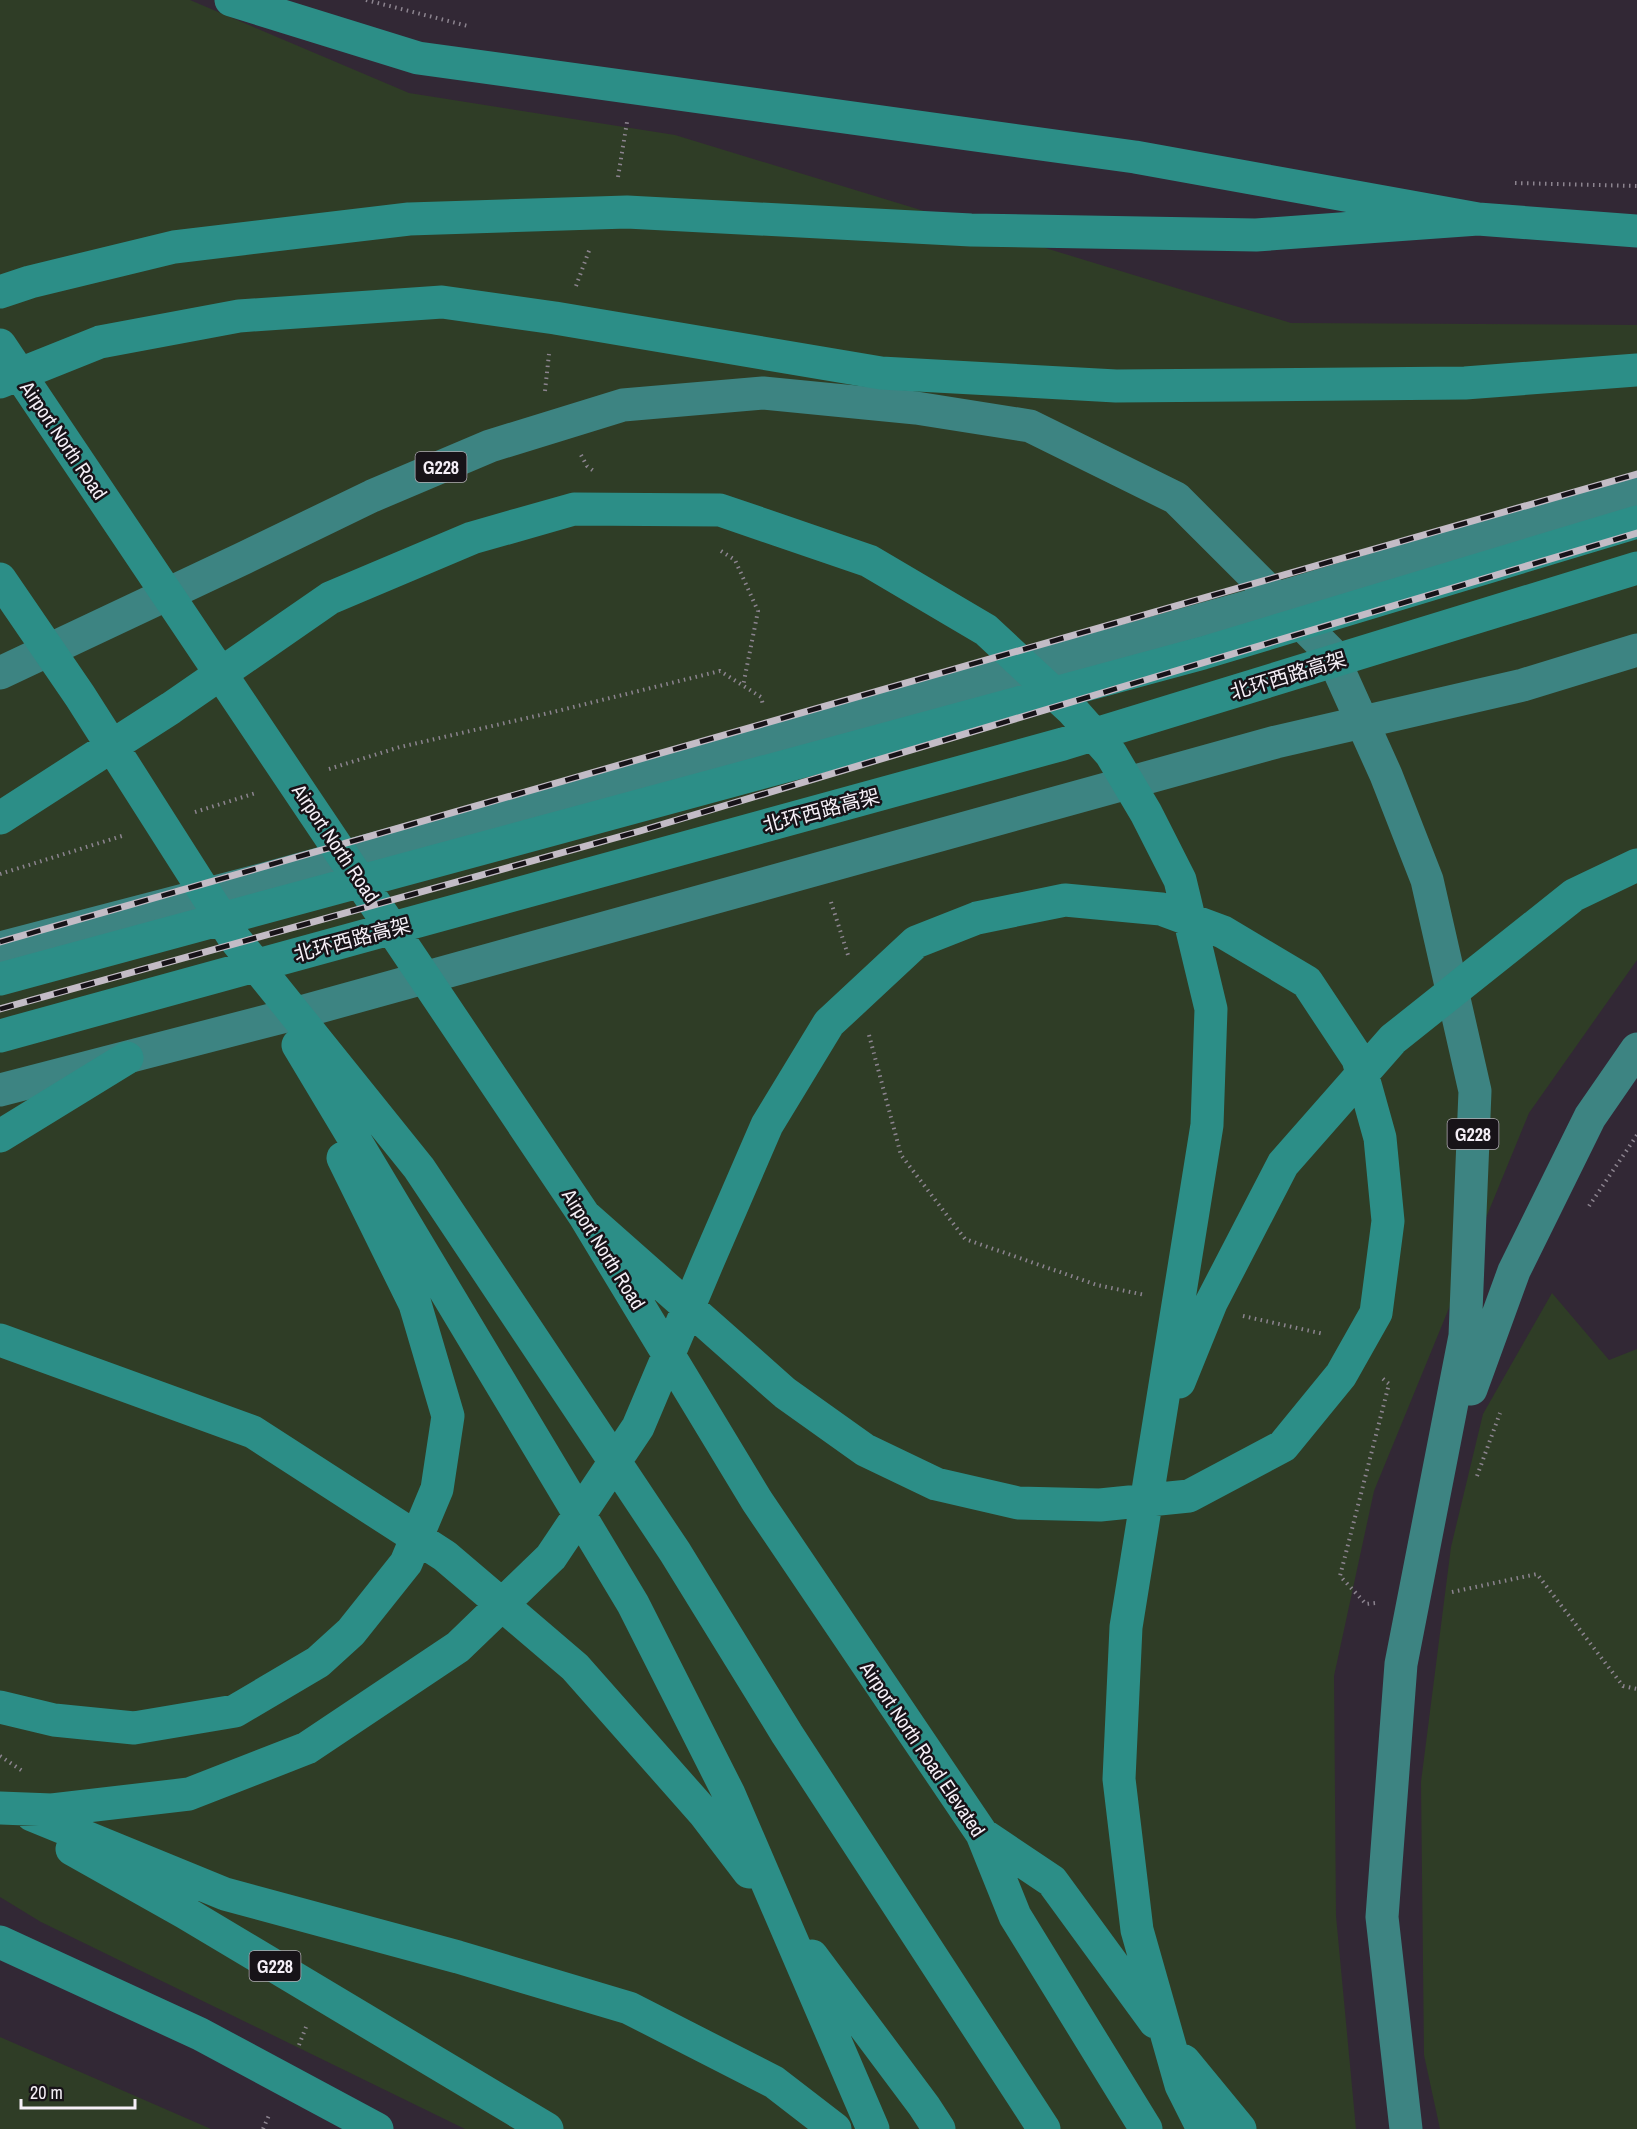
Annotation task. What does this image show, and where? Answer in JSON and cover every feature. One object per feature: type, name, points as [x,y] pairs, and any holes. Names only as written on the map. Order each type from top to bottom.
[{"type":"highway","points":[[231,0],[418,58],[1135,158],[1478,219],[1637,231]]},
{"type":"highway","points":[[0,292],[39,279],[174,247],[409,219],[627,212],[971,230],[1256,235],[1478,219]]},
{"type":"highway","points":[[0,382],[100,342],[227,318],[442,302],[555,318],[882,373],[1128,386],[1465,383],[1637,370]]},
{"type":"highway","name":"Airport North Road","points":[[0,345],[584,1215],[757,1501]]},
{"type":"highway","points":[[0,818],[171,708],[330,598],[472,538],[574,509],[720,510],[869,561],[986,630],[1073,711],[1111,754],[1146,813],[1180,880],[1211,1009],[1207,1125],[1126,1627],[1119,1779],[1137,1930],[1181,2085],[1203,2129]]},
{"type":"highway","points":[[0,979],[1203,653],[1637,522]]},
{"type":"highway","name":"北环西路高架","points":[[0,1036],[1063,744],[1637,568]]},
{"type":"highway","points":[[0,579],[80,696],[234,938],[633,1604],[729,1794],[873,2129]]},
{"type":"highway","points":[[1157,1436],[1211,1303],[1283,1164],[1393,1039],[1575,895],[1637,865]]},
{"type":"highway","points":[[0,1808],[52,1810],[189,1794],[307,1748],[458,1647],[551,1557],[638,1427],[767,1125],[829,1023],[916,942],[977,918],[1065,900],[1161,909],[1223,932],[1307,982],[1358,1059],[1380,1138],[1388,1221],[1376,1313],[1341,1375],[1283,1446],[1189,1496],[1100,1505],[1008,1501],[936,1484],[865,1450],[785,1394],[584,1215]]},
{"type":"highway","points":[[234,938],[419,1168],[675,1552],[787,1734],[1044,2129]]},
{"type":"highway","points":[[0,1707],[54,1720],[134,1728],[235,1711],[318,1662],[351,1632],[406,1563],[437,1489],[448,1416],[415,1304],[234,938]]},
{"type":"highway","points":[[0,1136],[127,1058]]},
{"type":"highway","points":[[0,1340],[253,1432],[445,1556],[575,1667],[704,1813],[939,2129]]},
{"type":"highway","name":"Airport North Road Elevated","points":[[757,1501],[982,1834],[1015,1916],[1146,2129]]},
{"type":"highway","points":[[0,1802],[225,1894],[458,1957],[629,2008],[774,2082],[836,2129]]},
{"type":"highway","name":"G228","points":[[0,1808],[184,1912],[547,2129]]},
{"type":"highway","points":[[982,1834],[1052,1881],[1184,2060],[1240,2129]]},
{"type":"highway","points":[[0,1942],[200,2034],[377,2129]]},
{"type":"main road","name":"G228","points":[[0,673],[372,496],[490,446],[623,405],[763,393],[916,408],[1030,426],[1176,498],[1331,653],[1386,775],[1427,880],[1475,1091],[1465,1336],[1401,1664],[1382,1917],[1406,2129]]},
{"type":"main road","points":[[0,948],[276,876],[1239,609],[1637,490]]},
{"type":"main road","points":[[0,1090],[290,1015],[1276,742],[1523,685],[1637,650]]},
{"type":"main road","points":[[1436,1486],[1514,1271],[1590,1117],[1637,1049]]},
{"type":"path","points":[[322,772],[400,747],[549,713],[720,670],[761,697],[764,708]]},
{"type":"path","points":[[187,815],[266,790]]},
{"type":"path","points":[[0,874],[131,833]]},
{"type":"path","points":[[828,892],[849,959]]},
{"type":"path","points":[[867,1028],[901,1155],[965,1239],[1097,1285],[1153,1297]]},
{"type":"path","points":[[1585,1212],[1637,1135]]},
{"type":"path","points":[[1242,1316],[1332,1335]]},
{"type":"path","points":[[1373,1370],[1389,1384],[1340,1576],[1366,1604],[1382,1602]]},
{"type":"path","points":[[1474,1484],[1502,1406]]},
{"type":"path","points":[[1445,1593],[1537,1574],[1623,1686],[1637,1689]]},
{"type":"path","points":[[298,2047],[307,2026]]},
{"type":"green space","points":[[0,0],[190,0],[409,93],[675,135],[1291,323],[1637,325],[1637,960],[1529,1113],[1374,1491],[1334,1676],[1336,1916],[1356,2129],[465,2129],[41,1922],[0,1897]]},
{"type":"green space","points":[[1552,1293],[1609,1360],[1637,1349],[1637,2129],[1440,2129],[1424,2055],[1421,1782],[1451,1547],[1483,1414]]},
{"type":"green space","points":[[0,2037],[211,2129],[0,2129]]},
{"type":"railway","points":[[0,942],[1637,474]]},
{"type":"railway","points":[[0,1009],[640,831],[1637,533]]}]
